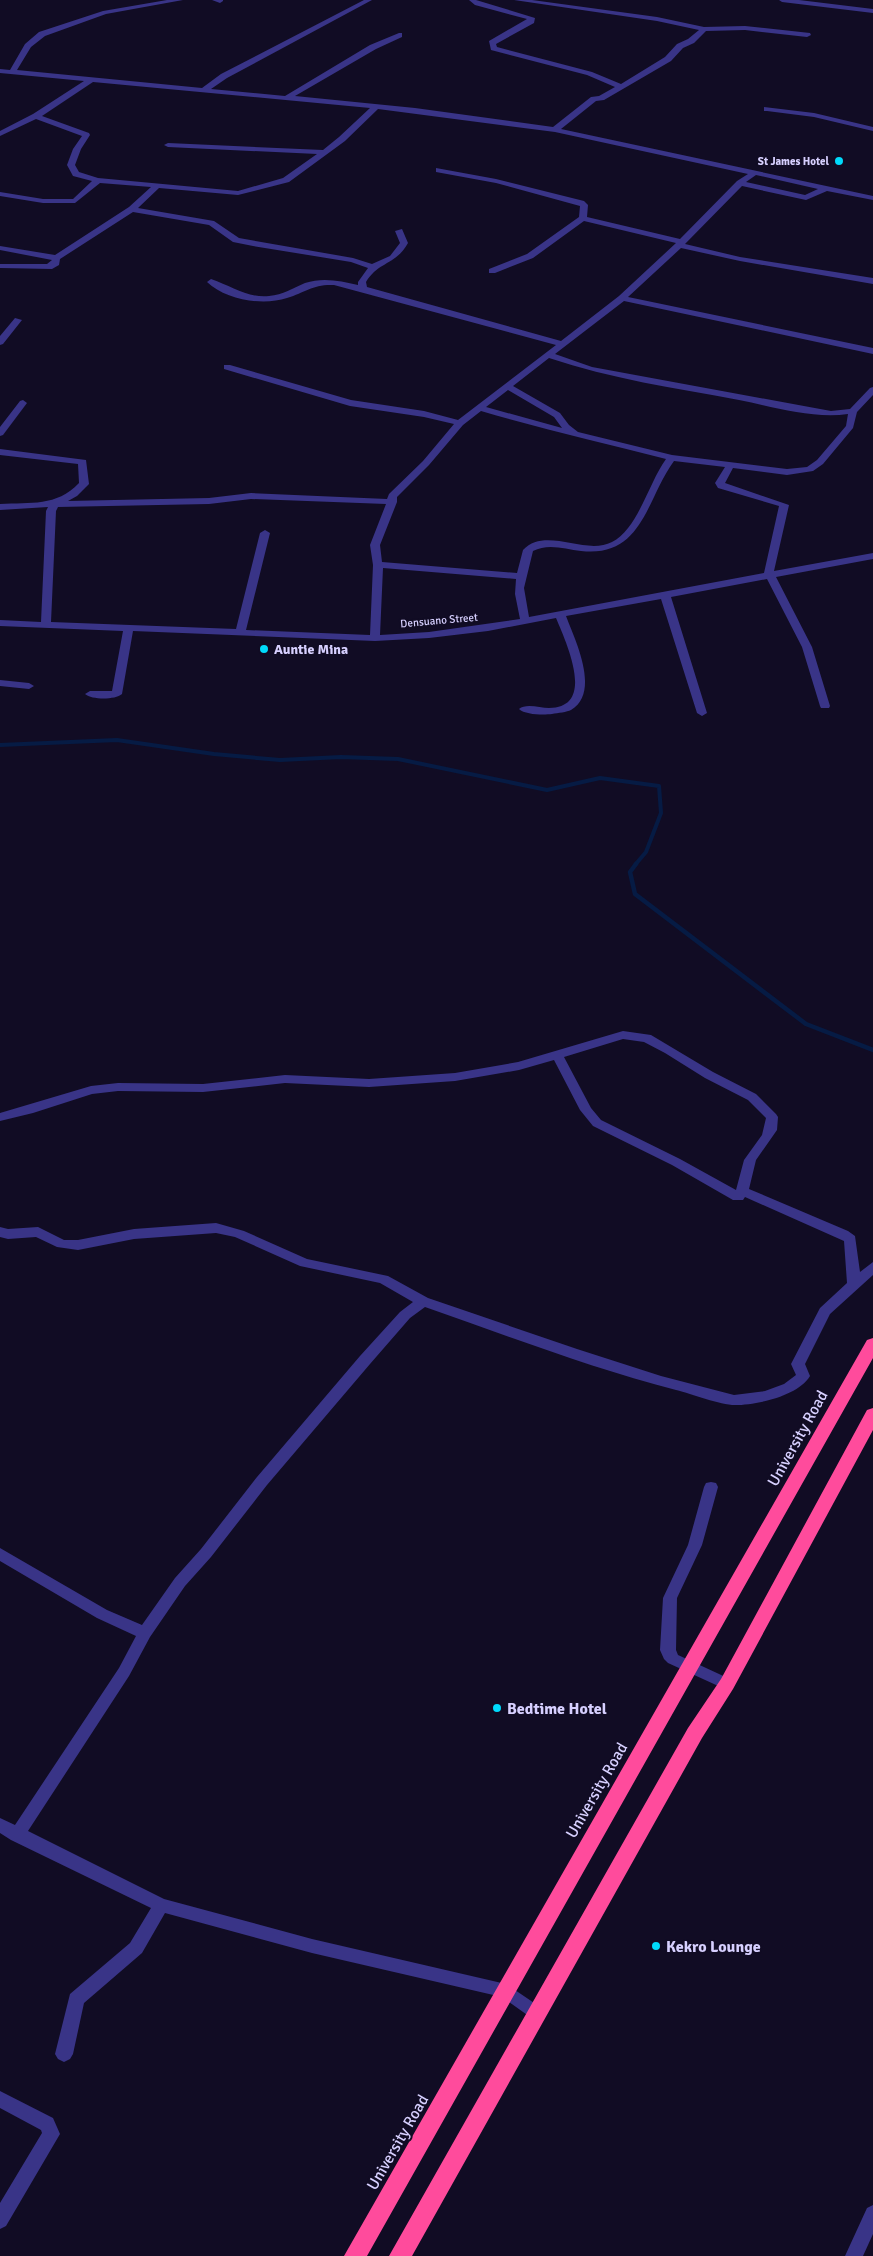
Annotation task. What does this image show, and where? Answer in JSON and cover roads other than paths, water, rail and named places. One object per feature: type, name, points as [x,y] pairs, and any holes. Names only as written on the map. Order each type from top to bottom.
[{"type":"highway","name":"University Road","points":[[356,2256],[869,1350]]},
{"type":"highway","points":[[400,2256],[695,1733],[727,1684],[873,1414]]},
{"type":"street","points":[[12,72],[28,46],[42,34],[105,12],[180,0]]},
{"type":"street","points":[[204,90],[224,76],[369,0]]},
{"type":"street","points":[[472,0],[477,4],[531,18],[531,21],[492,43],[494,48],[515,56],[597,74],[620,86]]},
{"type":"street","points":[[517,0],[704,28],[745,28],[807,34]]},
{"type":"street","points":[[782,0],[873,11]]},
{"type":"street","points":[[555,130],[594,99],[601,98],[668,59],[680,46],[691,41],[704,28]]},
{"type":"street","points":[[285,99],[372,47],[399,35]]},
{"type":"street","points":[[0,71],[415,110],[555,130],[873,198]]},
{"type":"street","points":[[0,134],[36,116],[92,79]]},
{"type":"street","points":[[36,116],[86,135],[77,149],[71,165],[76,174],[98,180],[238,193],[286,180],[342,139],[375,107]]},
{"type":"street","points":[[767,109],[814,115],[873,129]]},
{"type":"street","points":[[168,145],[324,152]]},
{"type":"street","points":[[440,170],[496,181],[581,203],[585,208],[583,218],[530,256],[492,271]]},
{"type":"street","points":[[375,638],[378,565],[375,545],[392,502],[392,496],[426,463],[460,423],[622,298],[681,244],[740,183],[756,172]]},
{"type":"street","points":[[0,194],[44,201],[75,201],[98,180]]},
{"type":"street","points":[[740,183],[806,198],[828,187]]},
{"type":"street","points":[[0,248],[56,258],[132,209],[158,185]]},
{"type":"street","points":[[864,196],[873,186]]},
{"type":"street","points":[[132,209],[211,223],[236,240],[353,260],[373,267]]},
{"type":"street","points":[[583,218],[740,259],[873,281]]},
{"type":"street","points":[[363,289],[362,282],[373,267],[396,257],[404,243],[399,230]]},
{"type":"street","points":[[0,266],[49,267],[56,264],[56,258]]},
{"type":"street","points":[[211,282],[229,293],[257,299],[278,298],[298,292],[306,286],[320,283],[347,284],[562,344]]},
{"type":"street","points":[[622,298],[873,351]]},
{"type":"street","points":[[0,342],[18,320]]},
{"type":"street","points":[[548,355],[590,369],[831,414],[853,411]]},
{"type":"street","points":[[227,367],[350,402],[424,414],[460,423]]},
{"type":"street","points":[[507,386],[557,415],[566,427],[579,437]]},
{"type":"street","points":[[479,408],[579,437],[605,440],[672,458],[787,472],[810,469],[834,448],[850,426],[853,411],[873,390]]},
{"type":"street","points":[[0,433],[23,403]]},
{"type":"street","points":[[831,414],[850,426]]},
{"type":"street","points":[[0,452],[83,462],[84,484],[74,494],[55,504],[51,510],[46,624]]},
{"type":"street","points":[[525,620],[519,601],[521,576],[527,562],[528,550],[533,545],[558,544],[586,550],[605,549],[618,543],[632,527],[650,500],[664,467],[672,458]]},
{"type":"street","points":[[730,466],[720,483],[721,486],[784,505],[776,532],[775,551],[770,574],[807,647],[825,706]]},
{"type":"street","points":[[0,507],[209,501],[251,496],[392,502]]},
{"type":"street","points":[[241,631],[265,533]]},
{"type":"street","name":"Densuano Street","points":[[0,623],[241,631],[375,638],[439,634],[488,628],[873,556]]},
{"type":"street","points":[[378,565],[521,576]]},
{"type":"street","points":[[665,595],[702,713]]},
{"type":"street","points":[[524,709],[546,713],[564,710],[576,701],[581,690],[582,679],[560,615]]},
{"type":"street","points":[[90,694],[117,694],[129,627]]},
{"type":"street","points":[[0,683],[29,686]]},
{"type":"street","points":[[0,1117],[29,1110],[90,1090],[118,1087],[203,1088],[285,1079],[370,1083],[455,1077],[519,1066],[557,1054],[623,1035],[647,1038],[752,1098],[772,1116],[773,1129],[749,1161],[743,1191],[738,1197],[676,1162],[597,1123],[586,1110],[557,1054]]},
{"type":"street","points":[[743,1191],[843,1234],[850,1239],[854,1284]]},
{"type":"street","points":[[0,1232],[8,1234],[38,1232],[62,1244],[78,1245],[134,1234],[216,1228],[239,1234],[284,1255],[305,1262],[383,1279],[423,1301],[572,1353],[660,1381],[734,1400],[766,1396],[790,1388],[803,1376],[798,1364],[825,1311],[873,1267]]},
{"type":"street","points":[[17,1835],[124,1672],[146,1633],[180,1582],[206,1553],[262,1480],[405,1314],[423,1301]]},
{"type":"street","points":[[711,1487],[695,1545],[670,1598],[669,1655],[690,1668],[727,1684]]},
{"type":"street","points":[[0,1554],[102,1614],[146,1633]]},
{"type":"street","points":[[0,1826],[161,1905],[312,1946],[506,1991],[537,2014]]},
{"type":"street","points":[[64,2054],[76,1999],[136,1948],[161,1905]]},
{"type":"street","points":[[0,2099],[47,2124],[51,2134],[0,2220]]},
{"type":"street","points":[[854,2256],[873,2214]]},
{"type":"waterway","points":[[0,745],[117,740],[214,754],[280,760],[341,757],[398,759],[547,790],[600,778],[659,786],[661,813],[646,852],[635,865]]},
{"type":"waterway","points":[[636,864],[630,872],[635,894],[806,1024],[873,1050]]},
{"type":"place","name":"St James Hotel","points":[[839,161]]},
{"type":"place","name":"Auntie Mina","points":[[264,649]]},
{"type":"place","name":"Bedtime Hotel","points":[[497,1708]]},
{"type":"place","name":"Kekro Lounge","points":[[656,1946]]}]
